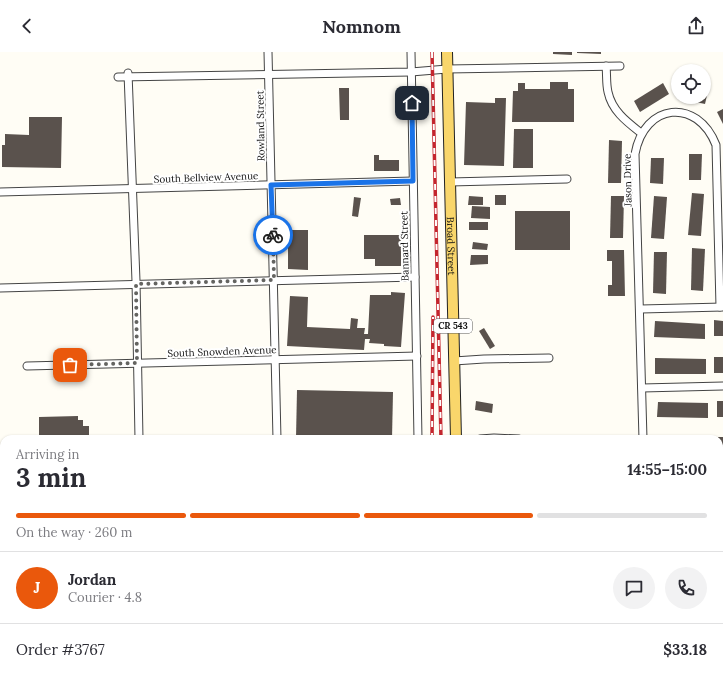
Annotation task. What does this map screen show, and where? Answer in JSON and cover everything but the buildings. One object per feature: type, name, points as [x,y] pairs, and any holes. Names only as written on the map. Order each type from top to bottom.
[{"type":"main road","name":"Broad Street","points":[[447,52],[456,435]]},
{"type":"street","name":"Rowland Street","points":[[268,52],[277,435]]},
{"type":"street","name":"Bannard Street","points":[[411,52],[418,435]]},
{"type":"street","points":[[606,66],[608,92],[614,106],[624,120],[641,133]]},
{"type":"street","points":[[118,77],[128,75],[269,75],[411,72],[447,69],[620,66]]},
{"type":"street","points":[[128,75],[136,284],[139,435]]},
{"type":"street","name":"Jason Drive","points":[[643,435],[641,309],[635,154],[641,133],[648,124],[655,118],[670,112],[694,117],[703,123],[716,145],[722,307]]},
{"type":"street","points":[[450,182],[567,179]]},
{"type":"street","name":"South Bellview Avenue","points":[[0,192],[413,181]]},
{"type":"street","points":[[0,288],[415,277]]},
{"type":"street","points":[[641,309],[722,307]]},
{"type":"street","name":"South Snowden Avenue","points":[[27,366],[417,356]]},
{"type":"street","points":[[454,361],[549,358]]},
{"type":"street","points":[[642,388],[723,386]]},
{"type":"railway","points":[[432,52],[441,435]]},
{"type":"railway","points":[[432,435],[433,317]]},
{"type":"way so far","points":[[70,365],[137,363],[135,316],[136,284],[274,280],[273,235]]},
{"type":"route","points":[[273,235],[271,185],[413,181],[412,103]]}]
